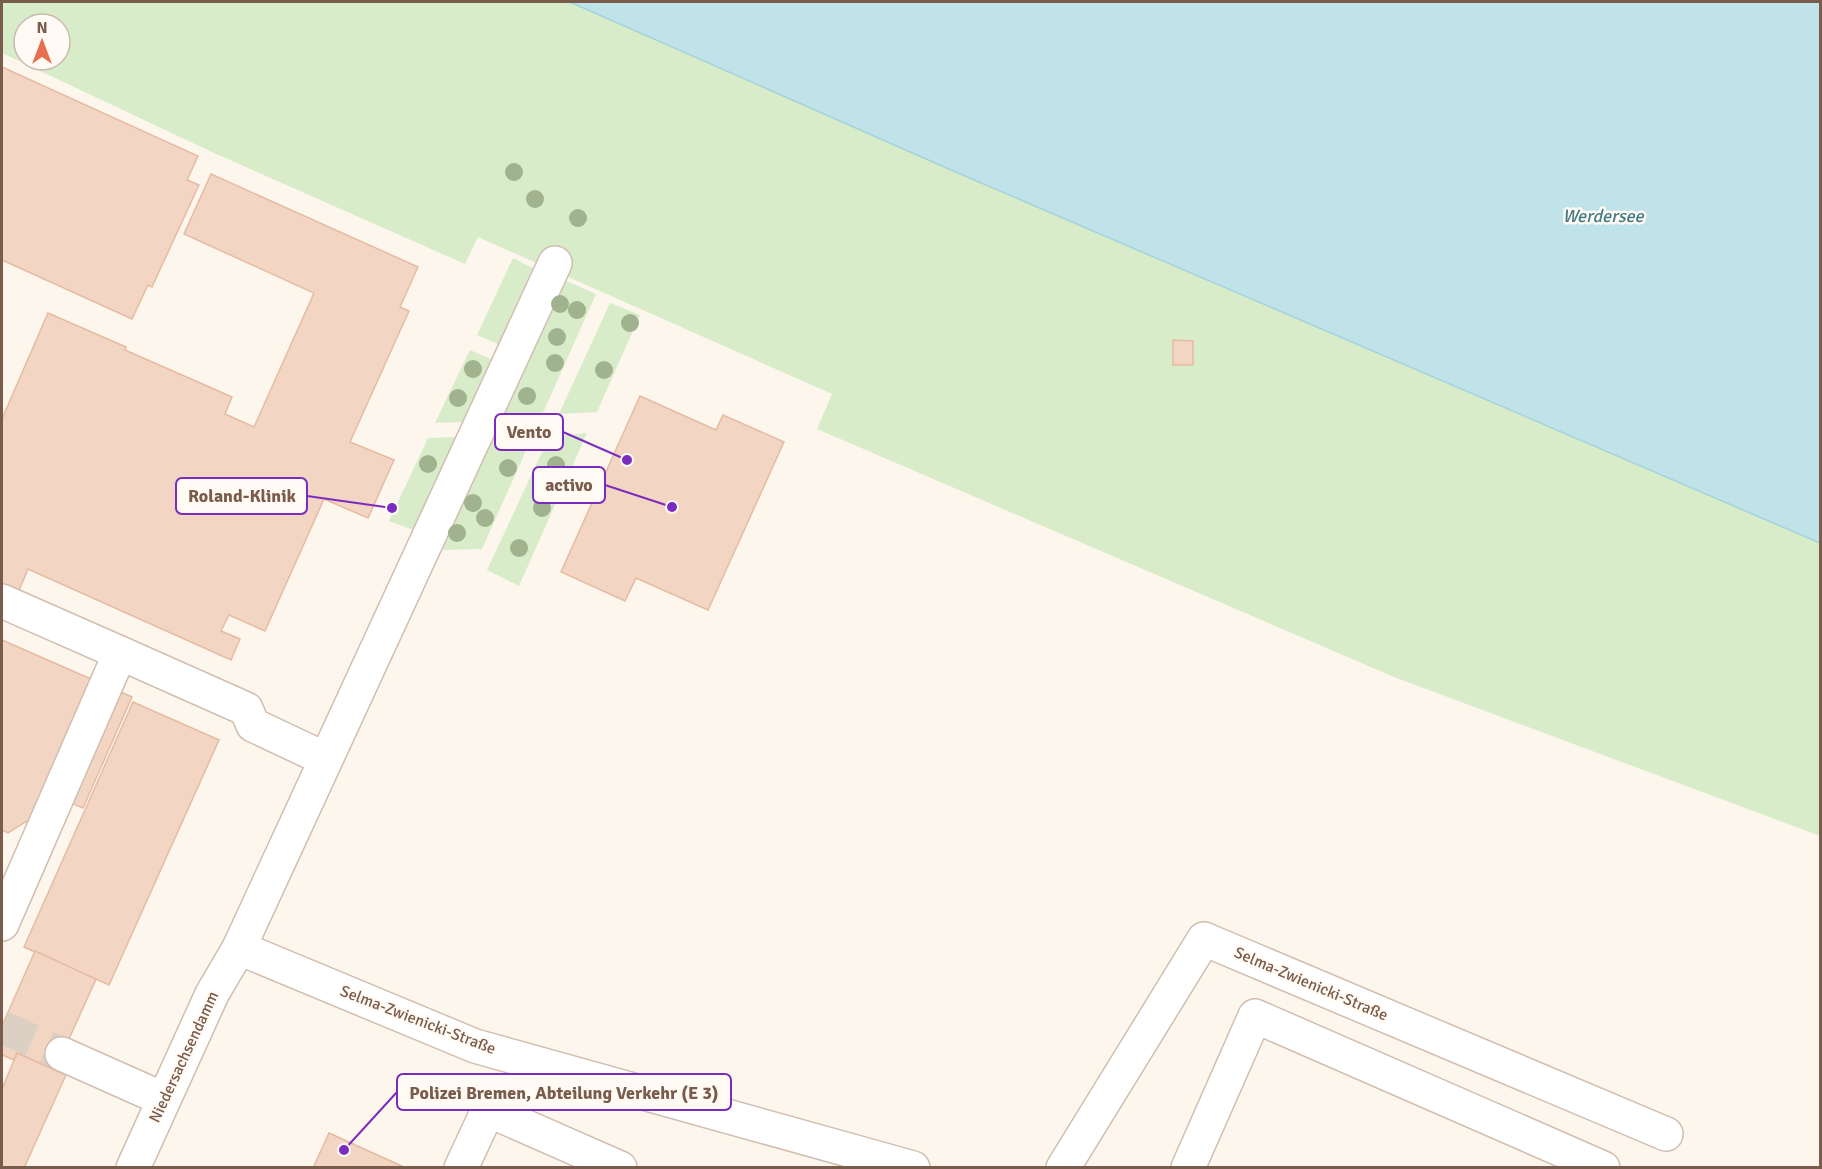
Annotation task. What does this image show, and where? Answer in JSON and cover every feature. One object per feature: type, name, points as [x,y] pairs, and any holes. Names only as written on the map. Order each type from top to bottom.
[{"type":"street","name":"Niedersachsendamm","points":[[133,1167],[212,994],[239,948],[555,263]]},
{"type":"street","points":[[2,601],[246,709],[253,726],[326,759]]},
{"type":"street","points":[[2,924],[13,868],[120,653]]},
{"type":"street","name":"Selma-Zwienicki-Straße","points":[[1063,1167],[1204,939],[1666,1134]]},
{"type":"street","name":"Selma-Zwienicki-Straße","points":[[239,948],[475,1046],[913,1167]]},
{"type":"street","points":[[1188,1167],[1255,1016],[1603,1167]]},
{"type":"street","points":[[62,1054],[164,1100]]},
{"type":"street","points":[[462,1167],[488,1110],[620,1167]]},
{"type":"green space","points":[[2,2],[570,2],[951,170],[1820,543],[1820,836],[1394,677],[817,429],[832,394],[478,237],[465,264],[214,153],[42,72],[72,72],[72,12],[12,12],[12,58],[2,53]]},
{"type":"green space","points":[[513,258],[533,268],[498,344],[477,335]]},
{"type":"green space","points":[[560,278],[596,294],[542,415],[498,416]]},
{"type":"green space","points":[[610,303],[640,315],[597,412],[559,414]]},
{"type":"green space","points":[[470,350],[491,359],[462,422],[435,423]]},
{"type":"green space","points":[[587,433],[519,586],[487,570],[549,437]]},
{"type":"green space","points":[[533,435],[482,549],[438,550],[489,437]]},
{"type":"green space","points":[[456,437],[413,530],[389,521],[428,438]]},
{"type":"water","name":"Werdersee","points":[[570,2],[1820,2],[1820,543],[951,170]]},
{"type":"building","points":[[2,67],[198,156],[187,180],[199,185],[152,287],[148,285],[132,319],[2,260]]},
{"type":"building","points":[[211,174],[418,267],[400,307],[409,311],[350,442],[394,460],[368,518],[324,499],[265,631],[229,615],[221,631],[240,639],[231,660],[28,569],[17,595],[2,588],[2,419],[48,313],[232,397],[225,414],[254,427],[314,293],[184,234]]},
{"type":"building","points":[[1173,340],[1193,341],[1193,365],[1173,365]]},
{"type":"building","points":[[640,396],[716,430],[723,415],[784,442],[708,610],[636,578],[625,601],[561,572]]},
{"type":"building","points":[[2,640],[132,697],[83,808],[62,799],[8,833],[2,830]]},
{"type":"building","points":[[133,702],[219,740],[109,985],[24,947]]},
{"type":"building","points":[[35,951],[96,979],[55,1070],[17,1053],[14,1060],[2,1055],[2,1026]]},
{"type":"building","points":[[17,1053],[66,1075],[24,1168],[2,1168],[2,1089]]},
{"type":"building","points":[[329,1133],[406,1168],[313,1168]]},
{"type":"tunnel","points":[[2,1027],[62,1054]]},
{"type":"place","name":"Vento","points":[[627,460]]},
{"type":"place","name":"activo","points":[[672,507]]},
{"type":"place","name":"Roland-Klinik","points":[[392,508]]},
{"type":"place","name":"Polizei Bremen, Abteilung Verkehr (E 3)","points":[[344,1150]]}]
